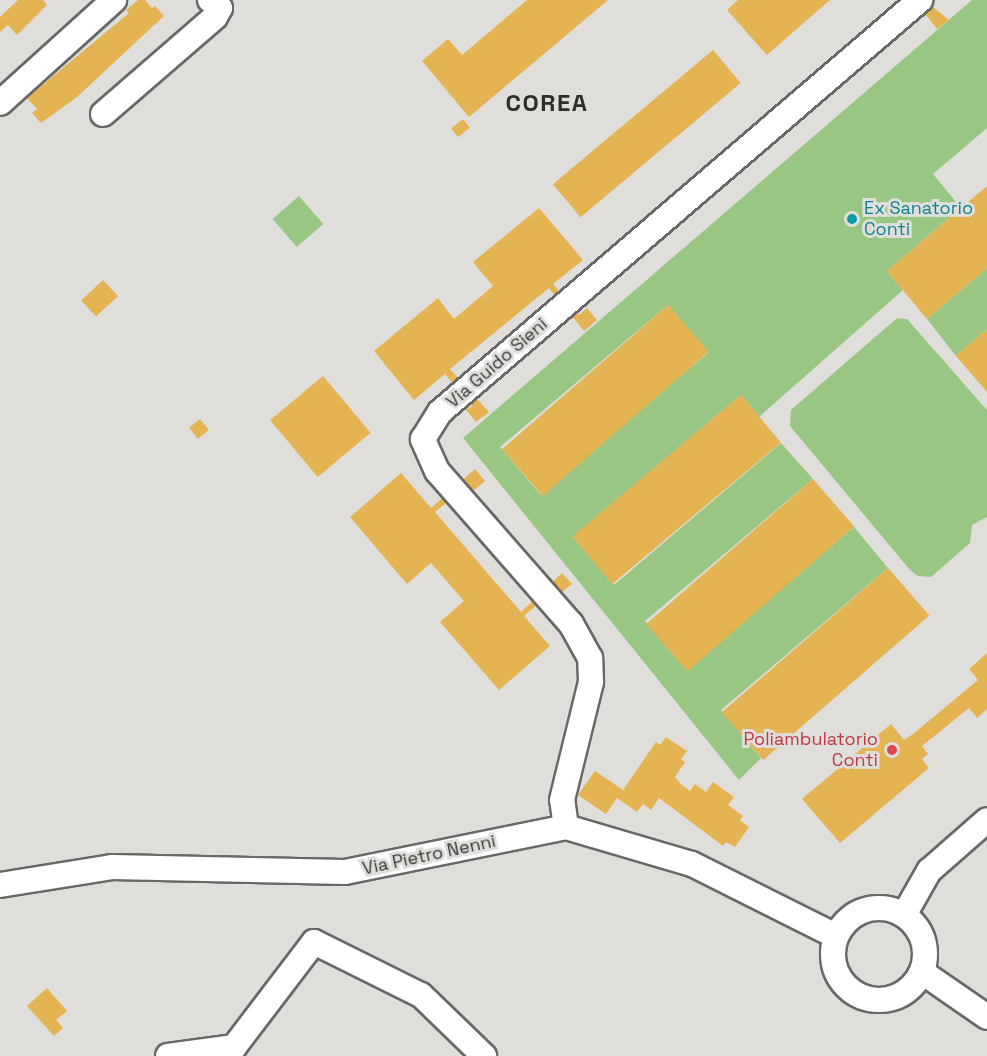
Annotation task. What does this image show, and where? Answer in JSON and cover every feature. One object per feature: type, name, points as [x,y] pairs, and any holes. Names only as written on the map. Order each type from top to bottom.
[{"type":"street","points":[[0,103],[114,0]]},
{"type":"street","points":[[103,114],[215,17],[220,8],[210,0]]},
{"type":"street","name":"Via Guido Sieni","points":[[566,827],[562,800],[591,682],[590,658],[571,624],[437,471],[423,439],[440,412],[920,0]]},
{"type":"street","points":[[904,915],[929,871],[987,820]]},
{"type":"street","name":"Via Pietro Nenni","points":[[0,885],[112,867],[345,872],[566,827],[692,864],[836,936]]},
{"type":"street","points":[[879,907],[904,915],[923,941],[925,960],[922,972],[904,993],[877,1000],[863,997],[840,979],[833,950],[836,936],[843,924],[865,909],[879,907]]},
{"type":"street","points":[[168,1056],[234,1047],[315,942],[421,995],[484,1056]]},
{"type":"street","points":[[922,972],[987,1017]]},
{"type":"green space","points":[[972,0],[987,0],[987,128],[933,174],[961,208],[887,271],[903,290],[759,417],[741,395],[573,537],[614,585],[781,443],[813,479],[645,621],[686,669],[854,527],[888,568],[721,710],[761,758],[739,780],[463,438]],"holes":[[[668,305],[708,353],[540,494],[500,447]]]},
{"type":"green space","points":[[299,196],[323,224],[297,247],[273,219]]},
{"type":"green space","points":[[987,268],[987,329],[956,356],[927,319]]},
{"type":"green space","points":[[897,318],[907,319],[987,410],[987,517],[972,525],[970,543],[931,577],[918,576],[910,570],[790,426],[791,410]]},
{"type":"building","points":[[18,0],[43,0],[47,5],[17,35],[8,25],[0,32],[0,17]]},
{"type":"building","points":[[138,0],[145,0],[152,8],[155,6],[164,16],[77,97],[41,123],[32,113],[37,109],[27,98],[129,13],[126,10]]},
{"type":"building","points":[[527,0],[608,0],[469,117],[422,61],[448,39],[462,55]]},
{"type":"building","points":[[738,0],[830,0],[767,55],[727,10]]},
{"type":"building","points":[[914,0],[924,0],[949,20],[937,29]]},
{"type":"building","points":[[713,50],[741,83],[581,217],[553,184]]},
{"type":"building","points":[[463,119],[470,128],[458,137],[451,128]]},
{"type":"building","points":[[987,186],[987,268],[927,319],[887,271]]},
{"type":"building","points":[[539,208],[583,260],[553,284],[579,315],[587,308],[597,320],[584,331],[549,288],[450,369],[489,412],[476,422],[466,410],[472,406],[445,374],[414,400],[374,351],[438,298],[454,319],[493,286],[473,262]]},
{"type":"building","points":[[103,280],[118,296],[96,317],[81,300]]},
{"type":"building","points":[[668,305],[709,352],[543,496],[502,449]]},
{"type":"building","points":[[987,329],[987,392],[956,356]]},
{"type":"building","points":[[323,376],[371,433],[318,477],[270,420]]},
{"type":"building","points":[[741,395],[781,442],[612,584],[572,536]]},
{"type":"building","points":[[200,419],[209,430],[198,439],[189,428]]},
{"type":"building","points":[[475,469],[485,481],[473,491],[468,485],[435,512],[521,612],[562,573],[572,584],[560,594],[555,589],[524,616],[550,646],[499,690],[440,622],[464,601],[431,563],[407,584],[350,517],[401,473],[431,508]]},
{"type":"building","points":[[813,479],[854,527],[688,672],[646,624]]},
{"type":"building","points":[[888,568],[929,616],[763,760],[722,712]]},
{"type":"building","name":"Poliambulatorio Conti","points":[[987,653],[987,709],[977,718],[969,708],[922,746],[928,754],[922,759],[929,768],[840,843],[802,799],[891,724],[904,740],[913,734],[978,680],[969,669]]},
{"type":"building","points":[[666,737],[687,751],[681,759],[685,762],[675,777],[682,785],[690,791],[695,784],[706,792],[713,782],[734,797],[728,805],[743,816],[740,820],[749,827],[735,847],[726,842],[723,846],[659,798],[651,810],[643,804],[637,812],[617,798],[606,814],[578,795],[595,771],[623,790],[656,742],[660,745]]},
{"type":"building","points":[[47,988],[67,1011],[56,1020],[63,1028],[54,1036],[27,1006]]},
{"type":"place","name":"Ex Sanatorio Conti","points":[[852,219]]},
{"type":"place","name":"Poliambulatorio Conti","points":[[892,750]]},
{"type":"district","name":"COREA","points":[[547,103]]}]
